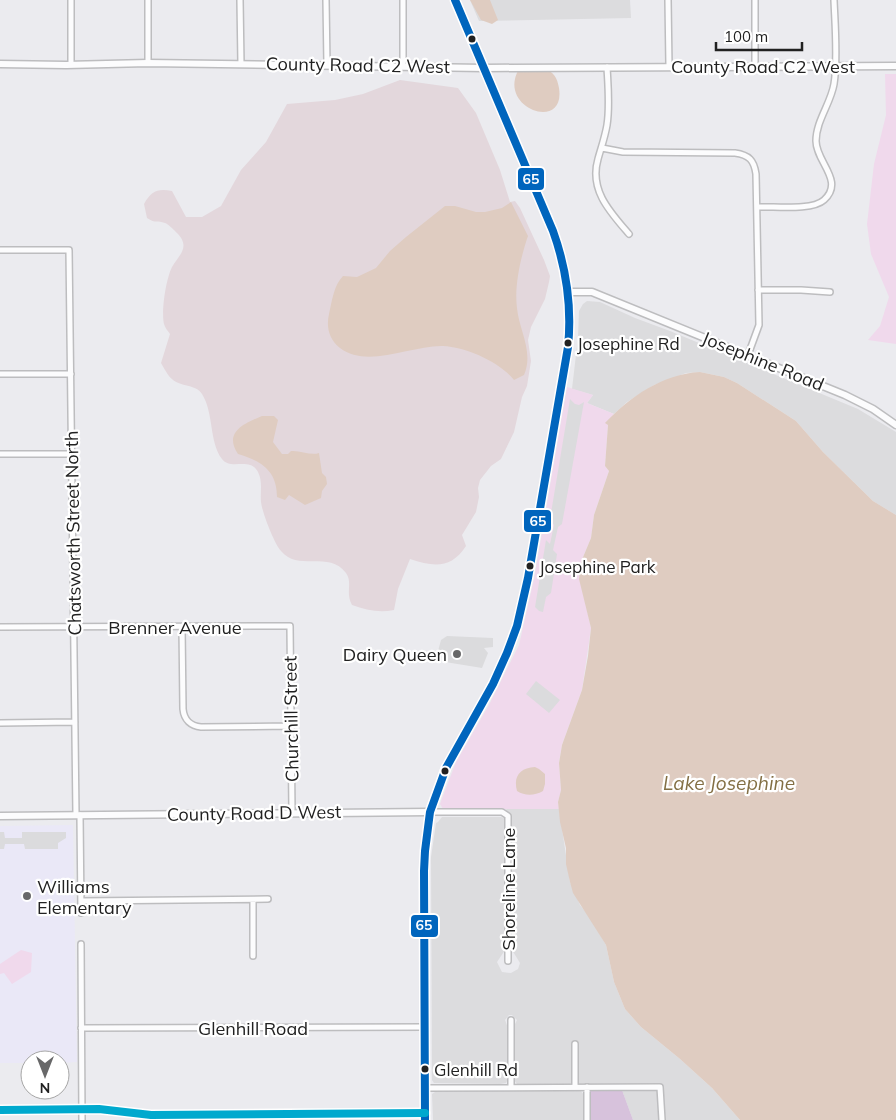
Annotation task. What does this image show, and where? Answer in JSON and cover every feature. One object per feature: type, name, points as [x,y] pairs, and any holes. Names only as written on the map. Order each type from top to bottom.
[{"type":"main road","points":[[425,1116],[424,864],[430,812],[449,763],[498,674],[520,615],[568,348],[571,314],[564,264],[554,231],[455,0]]},
{"type":"street","points":[[71,0],[71,64]]},
{"type":"street","points":[[148,0],[148,63]]},
{"type":"street","points":[[240,0],[241,64]]},
{"type":"street","points":[[326,0],[327,65]]},
{"type":"street","points":[[403,0],[403,66]]},
{"type":"street","points":[[668,0],[669,66]]},
{"type":"street","points":[[754,0],[755,66]]},
{"type":"street","points":[[757,207],[808,206],[819,203],[828,195],[830,190],[831,179],[827,168],[819,156],[815,143],[818,129],[832,92],[835,66],[834,0]]},
{"type":"street","name":"County Road C2 West","points":[[0,64],[148,63],[484,68],[896,66]]},
{"type":"street","points":[[607,67],[608,117],[595,172],[598,190],[607,206],[629,234]]},
{"type":"street","points":[[602,148],[623,152],[735,153],[749,156],[753,161],[756,174],[758,325],[748,355]]},
{"type":"street","name":"Chatsworth Street North","points":[[0,250],[69,250],[75,722],[81,913]]},
{"type":"street","points":[[758,290],[830,292]]},
{"type":"street","name":"Josephine Road","points":[[569,292],[592,292],[748,355],[858,401],[896,425]]},
{"type":"street","points":[[0,374],[71,374]]},
{"type":"street","points":[[0,454],[72,454]]},
{"type":"street","points":[[182,626],[183,709],[188,722],[196,727],[291,726]]},
{"type":"street","name":"Brenner Avenue","points":[[0,627],[290,626]]},
{"type":"street","name":"Churchill Street","points":[[290,626],[292,812]]},
{"type":"street","points":[[0,722],[75,722]]},
{"type":"street","name":"County Road D West","points":[[0,816],[292,812],[502,812],[508,816]]},
{"type":"street","name":"Shoreline Lane","points":[[508,816],[508,961]]},
{"type":"street","points":[[80,901],[268,899]]},
{"type":"street","points":[[253,900],[253,956]]},
{"type":"street","points":[[81,944],[82,1120]]},
{"type":"street","points":[[511,1020],[511,1087]]},
{"type":"street","name":"Glenhill Road","points":[[81,1028],[425,1027]]},
{"type":"street","points":[[575,1044],[575,1087]]},
{"type":"street","points":[[587,1087],[587,1120]]},
{"type":"street","points":[[425,1088],[660,1087],[662,1120]]},
{"type":"street","points":[[0,1110],[108,1109],[151,1115],[425,1116]]},
{"type":"shaded area","points":[[470,0],[630,0],[631,18],[479,21]]},
{"type":"shaded area","points":[[885,74],[896,74],[896,344],[868,340],[880,326],[889,297],[871,254],[867,224],[874,164],[886,115]]},
{"type":"shaded area","points":[[400,80],[458,88],[476,113],[500,170],[510,202],[515,201],[520,208],[550,276],[545,299],[531,327],[528,340],[531,361],[527,386],[522,397],[514,432],[501,459],[491,466],[480,480],[476,512],[462,535],[466,546],[454,559],[441,564],[427,564],[410,559],[398,589],[394,610],[378,611],[352,605],[349,596],[348,577],[339,566],[322,561],[296,560],[288,557],[281,551],[272,535],[264,513],[261,502],[260,480],[255,467],[245,464],[230,464],[222,459],[215,444],[206,402],[202,394],[196,389],[175,382],[161,363],[170,334],[164,325],[163,318],[166,287],[172,267],[182,251],[183,243],[177,233],[168,225],[147,218],[144,204],[152,193],[159,190],[172,191],[186,217],[202,217],[221,206],[241,170],[266,142],[287,104],[335,100],[363,94]]},
{"type":"shaded area","points":[[587,301],[600,302],[858,409],[896,432],[896,515],[873,501],[823,452],[796,421],[737,383],[724,377],[700,372],[686,373],[654,385],[627,402],[614,414],[587,403],[593,395],[572,389],[579,311]]},
{"type":"shaded area","points":[[567,387],[593,395],[587,403],[614,414],[609,420],[608,425],[605,466],[609,471],[594,515],[591,538],[581,562],[579,575],[591,628],[582,690],[562,745],[559,762],[561,790],[558,802],[559,809],[443,809],[440,804],[456,762],[489,705],[519,645],[534,579]]},
{"type":"shaded area","points":[[570,399],[579,405],[584,402],[562,524],[558,527],[553,550],[557,554],[551,593],[546,597],[543,612],[535,607],[546,540],[550,544],[554,525],[550,519]]},
{"type":"shaded area","points":[[447,636],[493,638],[493,647],[484,648],[488,653],[482,668],[439,661],[437,655],[441,640]]},
{"type":"shaded area","points":[[536,681],[560,700],[549,713],[526,694]]},
{"type":"shaded area","points":[[506,809],[559,809],[570,882],[580,905],[589,916],[606,945],[614,982],[625,1009],[641,1027],[712,1088],[740,1120],[633,1120],[622,1090],[590,1090],[586,1085],[517,1084],[514,1080],[514,1026],[517,1020],[512,1015],[509,1015],[505,1020],[508,1028],[508,1079],[506,1083],[434,1083],[432,1080],[431,857],[436,823],[442,817],[504,818],[505,950],[497,962],[502,972],[511,973],[518,969],[520,963],[512,950],[512,819]]},
{"type":"shaded area","points":[[73,825],[77,1062],[70,1062],[70,1050],[20,1050],[20,1063],[0,1063],[0,826]]},
{"type":"shaded area","points":[[0,832],[4,832],[5,838],[22,838],[22,832],[66,832],[66,838],[58,843],[58,849],[25,849],[24,844],[5,844],[4,849],[0,849]]},
{"type":"shaded area","points":[[21,950],[32,953],[31,972],[12,984],[4,973],[0,974],[0,964]]},
{"type":"shaded area","points":[[438,1090],[581,1091],[584,1095],[584,1120],[433,1120],[432,1094]]},
{"type":"shaded area","points":[[590,1090],[622,1090],[633,1120],[590,1120]]},
{"type":"water","points":[[470,0],[490,0],[498,20],[492,24],[481,20]]},
{"type":"water","points":[[543,68],[554,75],[559,88],[558,102],[552,110],[543,112],[533,110],[523,104],[517,95],[514,83],[519,69]]},
{"type":"water","points":[[511,202],[528,236],[516,290],[518,316],[527,349],[527,366],[524,375],[514,380],[500,367],[482,357],[472,352],[452,347],[431,347],[376,356],[363,356],[351,354],[340,348],[333,341],[328,328],[328,319],[335,288],[343,276],[357,277],[376,268],[390,251],[445,206],[485,212],[502,208]]},
{"type":"water","name":"Lake Josephine","points":[[700,372],[724,377],[737,383],[796,421],[823,452],[873,501],[896,515],[896,1120],[740,1120],[712,1088],[641,1027],[625,1009],[614,982],[606,945],[573,893],[570,882],[558,802],[561,790],[559,763],[562,745],[582,690],[588,656],[591,628],[579,579],[581,562],[591,538],[594,515],[609,471],[605,466],[608,425],[605,423],[625,404],[648,388],[673,377]]},
{"type":"water","points":[[262,416],[274,416],[278,420],[273,442],[282,454],[288,454],[291,451],[319,453],[322,473],[326,477],[327,484],[322,491],[321,498],[305,505],[289,495],[285,500],[277,497],[274,480],[266,468],[254,460],[238,454],[233,440],[238,429]]},
{"type":"water","points":[[535,767],[545,774],[543,791],[530,795],[517,791],[516,781],[519,774],[525,769]]},
{"type":"transit line","name":"65","points":[[425,1120],[424,871],[430,812],[446,768],[493,684],[517,626],[528,578],[569,332],[569,303],[565,274],[553,231],[455,0]]},
{"type":"transit line","points":[[0,1110],[99,1109],[151,1115],[425,1113]]},
{"type":"place","name":"Josephine Rd","points":[[568,343]]},
{"type":"place","name":"Josephine Park","points":[[530,566]]},
{"type":"place","name":"Dairy Queen","points":[[457,654]]},
{"type":"place","name":"Williams Elementary","points":[[27,896]]},
{"type":"place","name":"Glenhill Rd","points":[[425,1069]]}]
